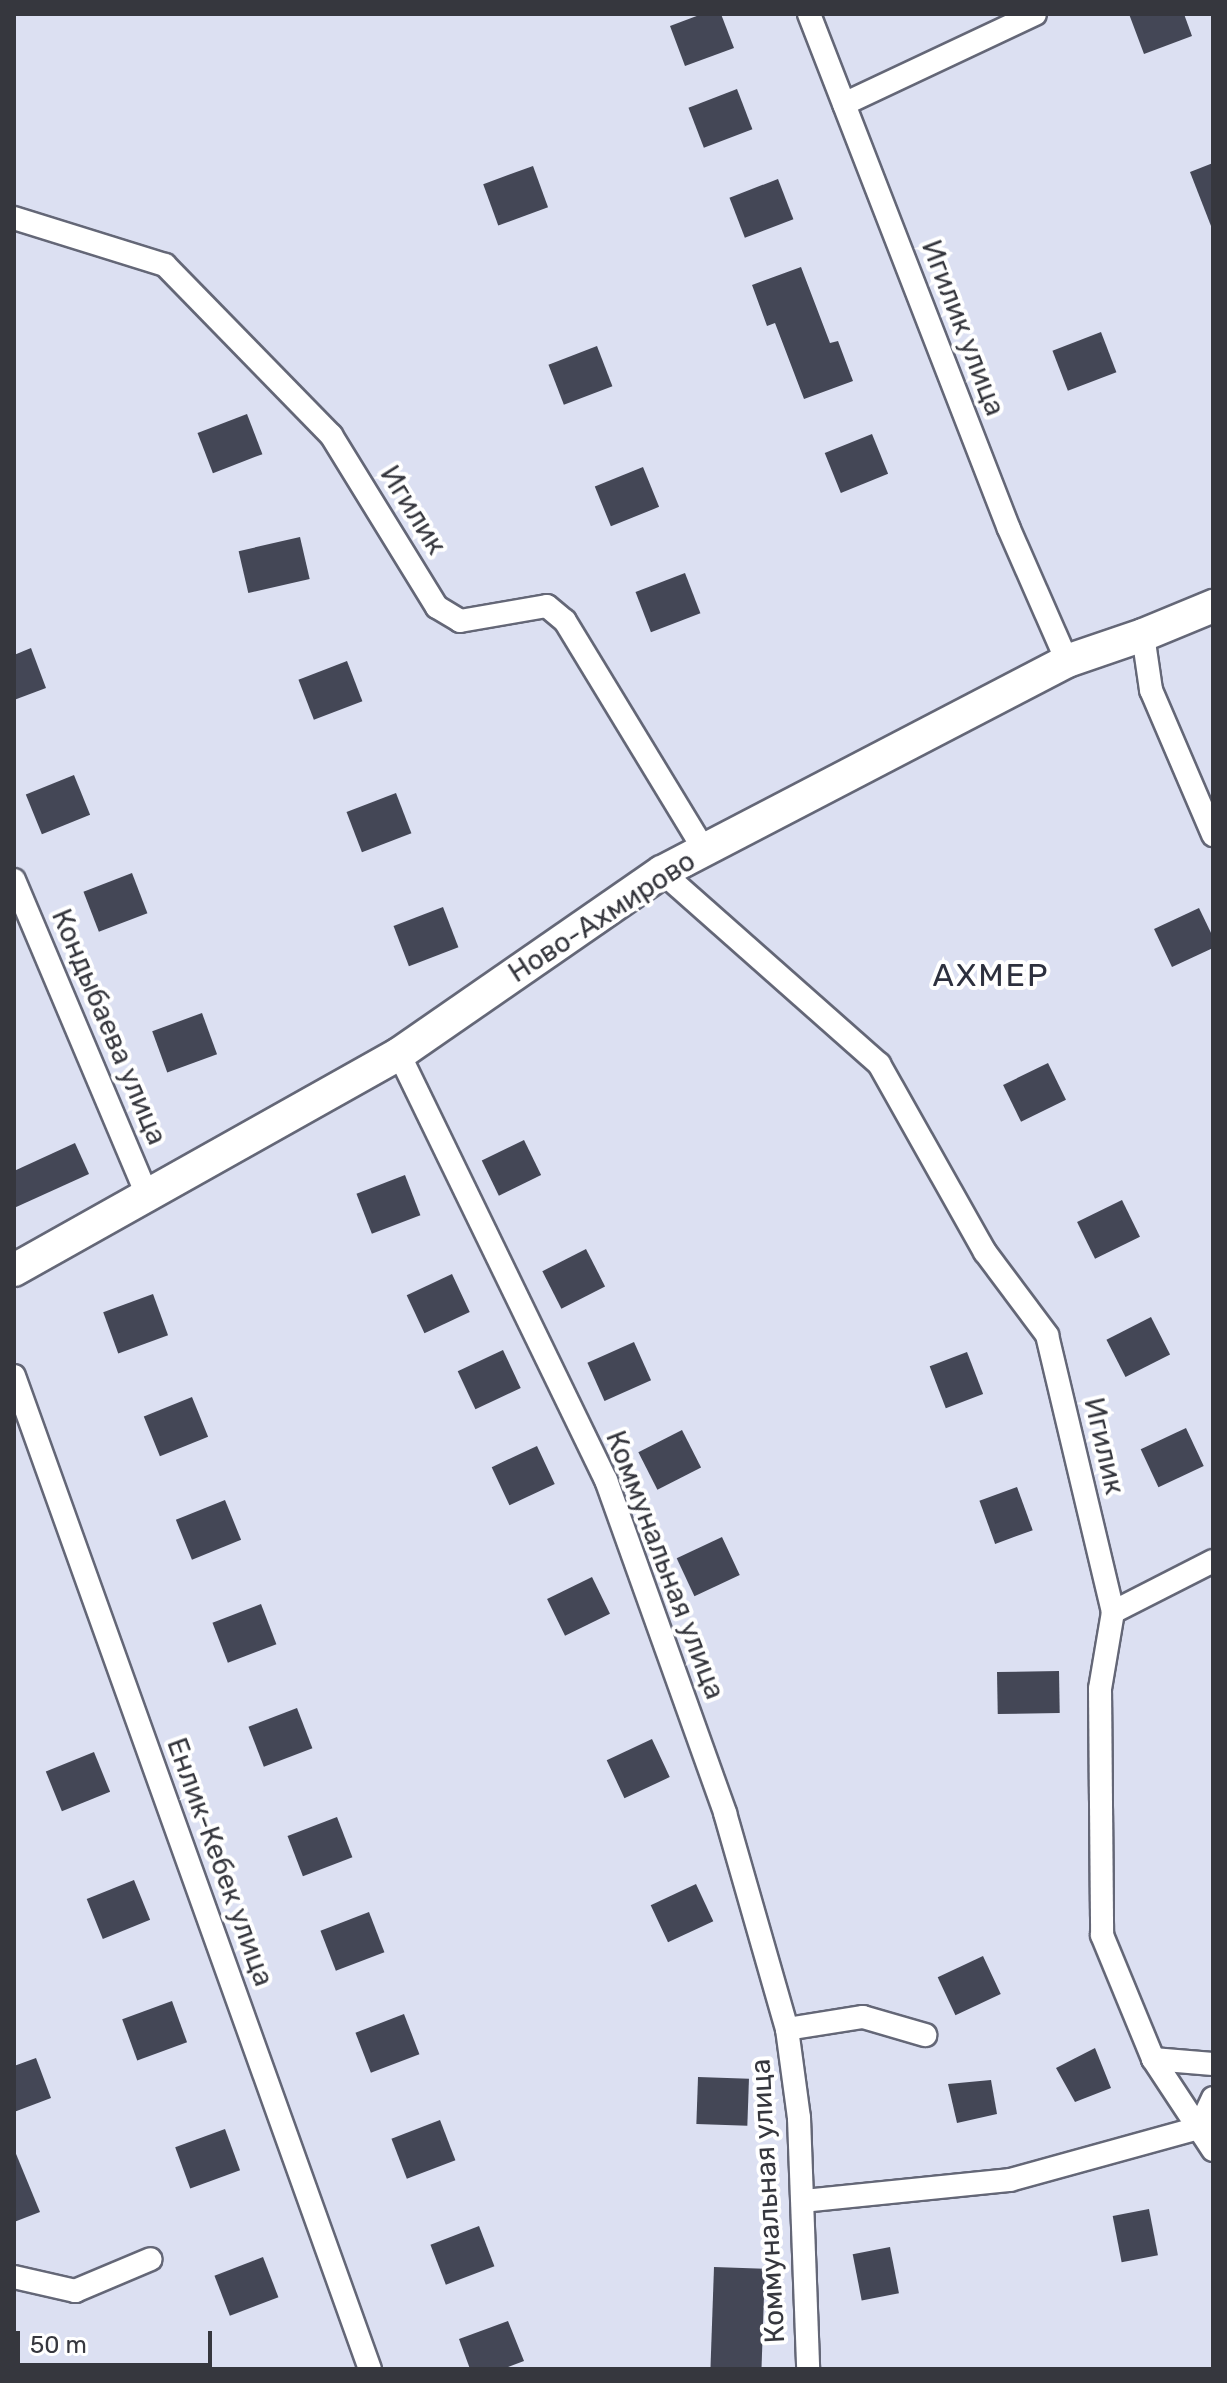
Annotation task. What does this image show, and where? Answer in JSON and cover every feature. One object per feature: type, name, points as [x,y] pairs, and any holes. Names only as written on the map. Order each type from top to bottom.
[{"type":"street","name":"Игилик улица","points":[[809,14],[1009,529],[1067,661]]},
{"type":"street","points":[[844,104],[1035,14]]},
{"type":"street","name":"Игилик","points":[[14,218],[165,265],[331,435],[437,607],[460,621],[547,606],[565,621],[704,850]]},
{"type":"street","name":"Ново-Ахмирово","points":[[14,1270],[399,1054],[662,872],[1067,661],[1143,635],[1213,606]]},
{"type":"street","points":[[1143,635],[1151,690],[1213,835]]},
{"type":"street","name":"Игилик","points":[[662,872],[879,1064],[985,1252],[1047,1335],[1113,1612],[1100,1689],[1102,1935],[1153,2059],[1213,2150]]},
{"type":"street","name":"Кондыбаева улица","points":[[14,880],[148,1197]]},
{"type":"street","name":"Коммунальная улица","points":[[399,1054],[606,1480],[725,1813],[787,2029],[799,2118],[803,2201],[802,2279],[808,2369]]},
{"type":"street","name":"Енлик-Кебек улица","points":[[14,1376],[370,2369]]},
{"type":"street","points":[[1113,1612],[1213,1561]]},
{"type":"street","name":"Коммунальная улица","points":[[787,2029],[863,2017],[925,2035]]},
{"type":"street","points":[[1153,2059],[1213,2064]]},
{"type":"street","points":[[803,2201],[1010,2180],[1199,2128],[1213,2098]]},
{"type":"street","points":[[14,2277],[75,2291],[151,2259]]},
{"type":"building","points":[[702,14],[721,14],[734,48],[685,66],[670,26]]},
{"type":"building","points":[[1129,14],[1184,14],[1192,36],[1144,54]]},
{"type":"building","points":[[737,89],[752,129],[704,148],[688,108]]},
{"type":"building","points":[[1213,163],[1213,226],[1211,226],[1190,172]]},
{"type":"building","points":[[533,166],[548,207],[498,225],[483,184]]},
{"type":"building","points":[[778,179],[793,219],[745,238],[729,198]]},
{"type":"building","points":[[801,267],[830,343],[838,341],[853,381],[804,399],[775,323],[767,326],[752,285]]},
{"type":"building","points":[[1101,332],[1116,372],[1068,391],[1052,351]]},
{"type":"building","points":[[597,346],[612,386],[564,405],[548,365]]},
{"type":"building","points":[[247,414],[262,454],[213,473],[198,433]]},
{"type":"building","points":[[872,434],[888,474],[841,493],[825,453]]},
{"type":"building","points":[[643,467],[659,507],[611,526],[595,486]]},
{"type":"building","points":[[300,537],[310,579],[248,593],[239,551]]},
{"type":"building","points":[[685,573],[700,613],[651,632],[636,592]]},
{"type":"building","points":[[31,648],[46,688],[14,700],[14,655]]},
{"type":"building","points":[[347,661],[362,701],[314,720],[298,680]]},
{"type":"building","points":[[74,775],[90,815],[42,834],[26,794]]},
{"type":"building","points":[[396,793],[411,833],[362,852],[347,812]]},
{"type":"building","points":[[132,873],[147,913],[99,932],[83,892]]},
{"type":"building","points":[[443,907],[458,947],[409,966],[394,926]]},
{"type":"building","points":[[1199,908],[1213,937],[1213,948],[1172,967],[1154,929]]},
{"type":"building","points":[[202,1013],[217,1054],[167,1072],[152,1031]]},
{"type":"building","points":[[1048,1063],[1066,1100],[1021,1122],[1003,1085]]},
{"type":"building","points":[[524,1140],[541,1175],[499,1196],[482,1161]]},
{"type":"building","points":[[75,1143],[89,1174],[14,1208],[14,1171]]},
{"type":"building","points":[[405,1175],[420,1215],[372,1234],[356,1194]]},
{"type":"building","points":[[1122,1200],[1140,1237],[1095,1259],[1077,1222]]},
{"type":"building","points":[[586,1249],[605,1286],[561,1309],[542,1271]]},
{"type":"building","points":[[452,1274],[470,1312],[424,1333],[407,1295]]},
{"type":"building","points":[[153,1294],[168,1335],[118,1353],[103,1312]]},
{"type":"building","points":[[1151,1317],[1170,1354],[1126,1377],[1106,1340]]},
{"type":"building","points":[[634,1342],[651,1380],[604,1401],[587,1363]]},
{"type":"building","points":[[503,1350],[521,1388],[475,1409],[458,1371]]},
{"type":"building","points":[[967,1352],[983,1394],[946,1408],[930,1366]]},
{"type":"building","points":[[192,1397],[208,1437],[160,1456],[144,1416]]},
{"type":"building","points":[[1186,1428],[1204,1466],[1158,1487],[1141,1449]]},
{"type":"building","points":[[682,1430],[701,1467],[657,1490],[638,1452]]},
{"type":"building","points":[[537,1446],[555,1484],[509,1505],[492,1467]]},
{"type":"building","points":[[1017,1487],[1033,1530],[995,1544],[979,1501]]},
{"type":"building","points":[[225,1500],[241,1540],[192,1560],[176,1520]]},
{"type":"building","points":[[722,1537],[740,1575],[694,1596],[677,1558]]},
{"type":"building","points":[[592,1577],[610,1614],[565,1636],[547,1599]]},
{"type":"building","points":[[261,1604],[276,1644],[228,1663],[212,1623]]},
{"type":"building","points":[[1059,1671],[1060,1713],[998,1714],[997,1672]]},
{"type":"building","points":[[297,1708],[312,1748],[264,1767],[248,1727]]},
{"type":"building","points":[[652,1739],[670,1777],[624,1798],[607,1760]]},
{"type":"building","points":[[94,1752],[110,1792],[62,1811],[46,1771]]},
{"type":"building","points":[[337,1817],[352,1857],[303,1876],[288,1836]]},
{"type":"building","points":[[134,1880],[150,1920],[103,1939],[87,1899]]},
{"type":"building","points":[[696,1884],[713,1921],[668,1942],[651,1905]]},
{"type":"building","points":[[369,1912],[384,1952],[336,1971],[320,1931]]},
{"type":"building","points":[[983,1956],[1001,1994],[955,2015],[938,1977]]},
{"type":"building","points":[[172,2001],[187,2042],[137,2060],[122,2019]]},
{"type":"building","points":[[404,2014],[419,2054],[371,2073],[355,2033]]},
{"type":"building","points":[[1095,2048],[1111,2088],[1075,2102],[1056,2068]]},
{"type":"building","points":[[36,2058],[51,2098],[14,2112],[14,2066]]},
{"type":"building","points":[[698,2077],[749,2079],[747,2126],[696,2124]]},
{"type":"building","points":[[991,2080],[997,2114],[957,2123],[948,2084]]},
{"type":"building","points":[[440,2120],[455,2160],[407,2179],[391,2139]]},
{"type":"building","points":[[225,2129],[240,2170],[190,2188],[175,2147]]},
{"type":"building","points":[[14,2149],[40,2212],[14,2222]]},
{"type":"building","points":[[1149,2209],[1158,2255],[1122,2262],[1113,2216]]},
{"type":"building","points":[[479,2226],[494,2266],[446,2285],[430,2245]]},
{"type":"building","points":[[890,2247],[899,2293],[862,2300],[853,2254]]},
{"type":"building","points":[[263,2257],[278,2297],[230,2316],[214,2276]]},
{"type":"building","points":[[714,2267],[765,2269],[761,2369],[710,2369]]},
{"type":"building","points":[[508,2321],[524,2361],[503,2369],[470,2369],[459,2339]]},
{"type":"district","name":"АХМЕР","points":[[991,975]]}]
